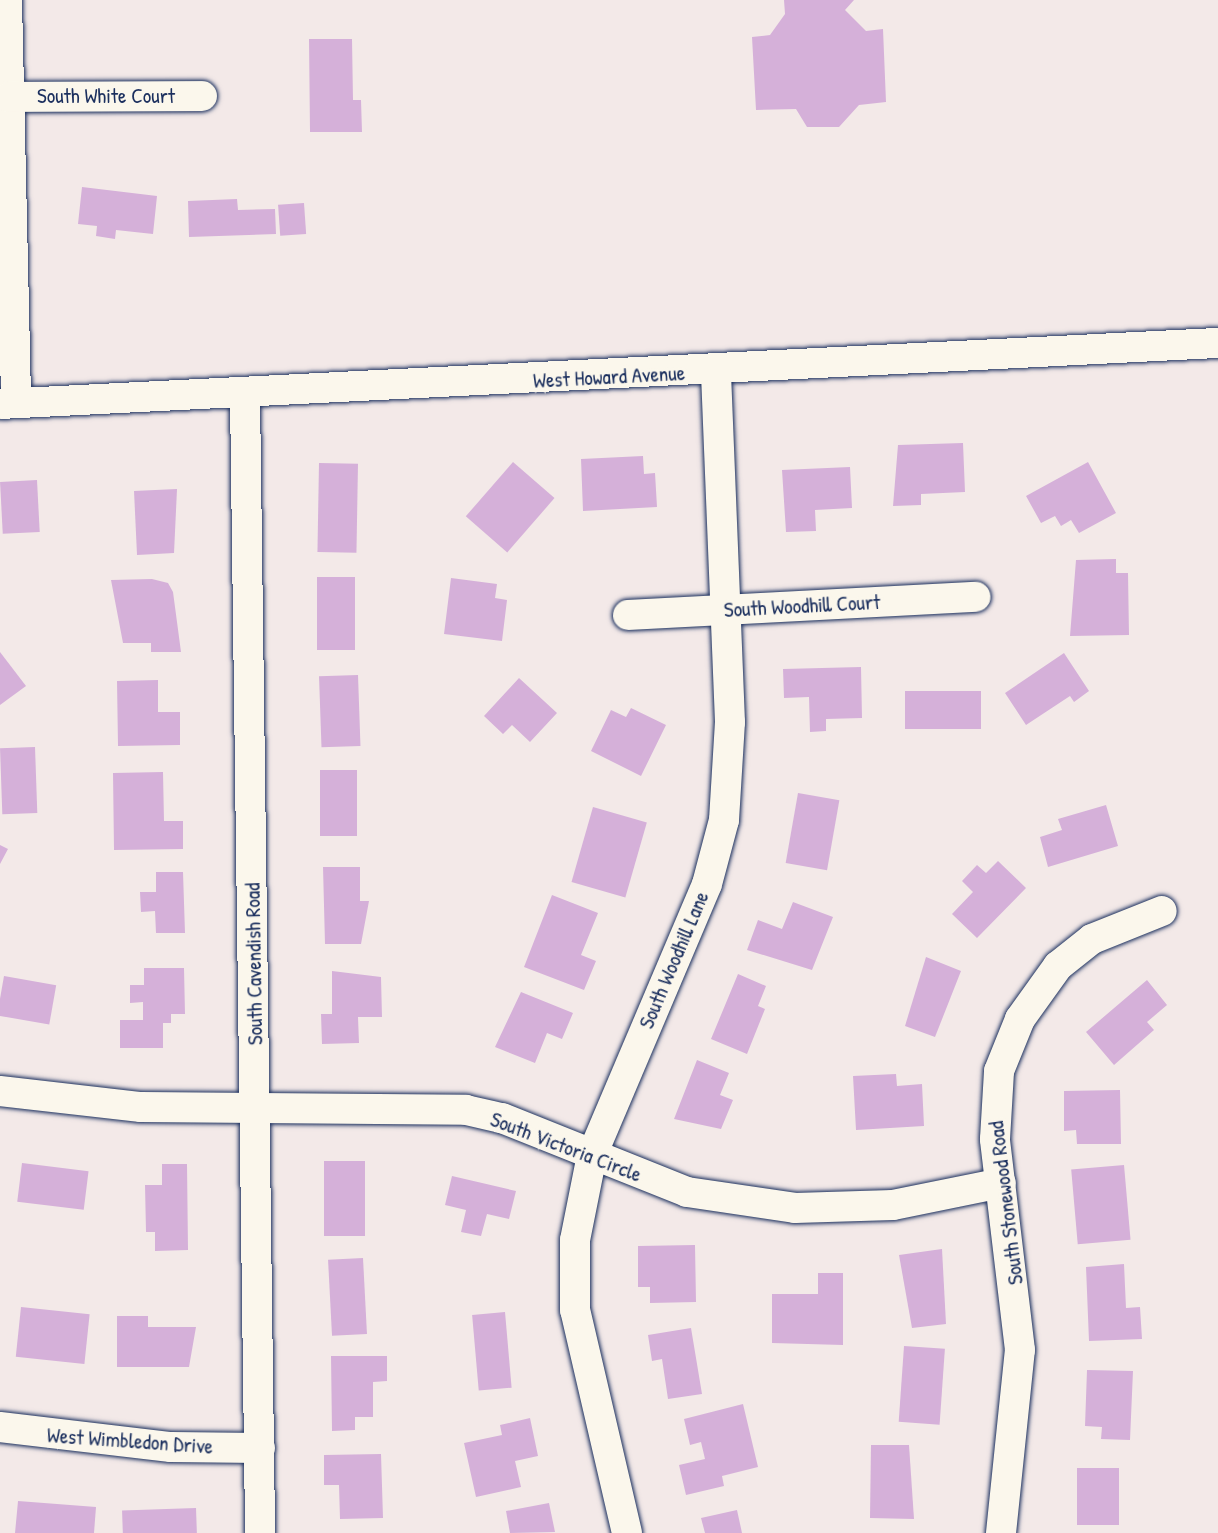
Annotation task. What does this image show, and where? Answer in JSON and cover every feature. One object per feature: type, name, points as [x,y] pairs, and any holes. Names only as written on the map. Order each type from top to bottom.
[{"type":"street","points":[[8,0],[8,403]]},
{"type":"street","name":"South White Court","points":[[9,97],[202,96]]},
{"type":"street","name":"West Howard Avenue","points":[[8,403],[245,395],[716,372],[1218,343]]},
{"type":"street","name":"South Woodhill Lane","points":[[627,1533],[575,1310],[575,1240],[592,1156],[718,846],[730,757],[716,372]]},
{"type":"street","name":"South Cavendish Road","points":[[245,395],[260,1533]]},
{"type":"street","name":"South Woodhill Court","points":[[628,615],[976,597]]},
{"type":"street","name":"South Stonewood Road","points":[[1001,1533],[1020,1350],[1001,1183],[996,1093],[1020,1019],[1058,965],[1092,939],[1162,911]]},
{"type":"street","name":"South Victoria Circle","points":[[0,1091],[141,1107],[466,1111],[502,1118],[687,1192],[795,1208],[893,1205],[1001,1183]]},
{"type":"street","name":"West Wimbledon Drive","points":[[0,1427],[171,1447],[260,1448]]},
{"type":"building","points":[[784,0],[854,0],[845,10],[866,31],[883,29],[886,102],[859,105],[839,127],[807,127],[796,109],[756,110],[752,37],[770,35],[785,14]]},
{"type":"building","points":[[309,39],[352,39],[353,100],[361,100],[362,132],[310,132]]},
{"type":"building","points":[[82,187],[157,196],[153,234],[116,230],[115,239],[96,236],[97,226],[78,224]]},
{"type":"building","points":[[237,199],[238,210],[275,209],[276,234],[189,237],[188,201]]},
{"type":"building","points":[[304,203],[306,234],[280,236],[278,205]]},
{"type":"building","points":[[963,443],[965,492],[921,494],[921,505],[893,506],[898,445]]},
{"type":"building","points":[[643,456],[644,474],[655,473],[657,507],[583,511],[581,459]]},
{"type":"building","points":[[513,462],[555,498],[507,552],[466,516]]},
{"type":"building","points":[[1088,462],[1116,513],[1079,533],[1071,520],[1061,526],[1055,516],[1041,523],[1026,496]]},
{"type":"building","points":[[319,463],[358,464],[356,553],[317,552]]},
{"type":"building","points":[[850,467],[852,508],[815,510],[816,531],[786,532],[782,470]]},
{"type":"building","points":[[37,480],[40,532],[3,534],[0,482]]},
{"type":"building","points":[[177,489],[174,553],[137,555],[134,491]]},
{"type":"building","points":[[1116,559],[1116,573],[1128,573],[1129,635],[1070,636],[1076,560]]},
{"type":"building","points":[[317,577],[355,577],[355,650],[317,650]]},
{"type":"building","points":[[451,578],[497,584],[495,598],[507,600],[502,641],[444,634]]},
{"type":"building","points":[[152,579],[168,583],[173,592],[181,652],[151,652],[151,643],[123,643],[111,580]]},
{"type":"building","points":[[0,652],[26,686],[0,705]]},
{"type":"building","points":[[1064,653],[1089,691],[1074,702],[1070,696],[1026,725],[1005,693]]},
{"type":"building","points":[[861,667],[862,718],[826,719],[826,731],[810,732],[809,697],[784,698],[783,669]]},
{"type":"building","points":[[358,675],[360,746],[322,747],[319,676]]},
{"type":"building","points":[[519,678],[557,713],[530,742],[512,725],[503,734],[484,716]]},
{"type":"building","points":[[158,680],[158,712],[180,712],[180,745],[118,746],[117,681]]},
{"type":"building","points":[[905,691],[981,691],[981,729],[905,729]]},
{"type":"building","points":[[631,708],[666,725],[641,776],[591,751],[611,710],[626,717]]},
{"type":"building","points":[[35,747],[37,813],[2,814],[0,748]]},
{"type":"building","points":[[320,770],[357,770],[357,836],[320,836]]},
{"type":"building","points":[[163,772],[164,821],[183,821],[183,849],[114,850],[113,773]]},
{"type":"building","points":[[798,793],[839,800],[827,870],[786,863]]},
{"type":"building","points":[[1106,805],[1118,846],[1048,867],[1040,837],[1062,830],[1058,819]]},
{"type":"building","points":[[593,807],[647,822],[625,897],[572,882]]},
{"type":"building","points":[[0,845],[8,849],[0,864]]},
{"type":"building","points":[[998,861],[1026,888],[977,938],[952,914],[973,892],[962,881],[977,865],[986,873]]},
{"type":"building","points":[[323,867],[360,867],[360,901],[369,901],[361,944],[325,944]]},
{"type":"building","points":[[156,872],[183,872],[185,933],[156,933],[155,911],[141,912],[140,892],[156,892]]},
{"type":"building","points":[[552,895],[598,913],[581,955],[596,961],[584,990],[524,967]]},
{"type":"building","points":[[793,902],[833,917],[812,970],[747,950],[758,920],[782,929]]},
{"type":"building","points":[[926,957],[961,971],[935,1037],[905,1026]]},
{"type":"building","points":[[144,968],[184,968],[185,1014],[171,1014],[171,1023],[163,1023],[163,1048],[120,1048],[120,1020],[143,1020],[143,1002],[130,1003],[130,985],[144,985]]},
{"type":"building","points":[[332,971],[381,977],[382,1017],[358,1017],[359,1043],[322,1044],[321,1014],[332,1014]]},
{"type":"building","points":[[738,974],[766,986],[758,1006],[765,1009],[747,1054],[711,1039]]},
{"type":"building","points":[[4,976],[56,985],[49,1025],[0,1016]]},
{"type":"building","points":[[1147,980],[1167,1005],[1147,1022],[1154,1030],[1114,1065],[1086,1032]]},
{"type":"building","points":[[521,992],[573,1013],[562,1039],[547,1033],[535,1063],[495,1047]]},
{"type":"building","points":[[697,1060],[729,1073],[720,1095],[733,1100],[721,1129],[674,1119]]},
{"type":"building","points":[[896,1074],[897,1086],[922,1084],[924,1126],[856,1130],[853,1076]]},
{"type":"building","points":[[1120,1090],[1121,1144],[1077,1144],[1076,1130],[1064,1131],[1064,1091]]},
{"type":"building","points":[[324,1161],[365,1161],[365,1236],[324,1236]]},
{"type":"building","points":[[22,1163],[89,1171],[84,1210],[17,1202]]},
{"type":"building","points":[[162,1164],[187,1164],[188,1250],[155,1251],[155,1232],[146,1232],[145,1185],[162,1185]]},
{"type":"building","points":[[1124,1165],[1131,1240],[1078,1244],[1071,1170]]},
{"type":"building","points":[[452,1176],[516,1191],[509,1219],[487,1214],[481,1236],[461,1232],[466,1210],[445,1205]]},
{"type":"building","points":[[695,1245],[696,1302],[650,1303],[650,1287],[638,1287],[638,1246]]},
{"type":"building","points":[[942,1249],[946,1324],[912,1328],[899,1255]]},
{"type":"building","points":[[363,1258],[367,1334],[332,1336],[328,1260]]},
{"type":"building","points":[[1124,1264],[1126,1308],[1140,1307],[1142,1339],[1089,1341],[1086,1267]]},
{"type":"building","points":[[818,1273],[843,1273],[843,1345],[772,1343],[772,1294],[818,1294]]},
{"type":"building","points":[[21,1307],[90,1314],[84,1364],[16,1357]]},
{"type":"building","points":[[505,1312],[512,1388],[479,1391],[472,1315]]},
{"type":"building","points":[[117,1316],[148,1316],[148,1327],[196,1327],[189,1367],[117,1367]]},
{"type":"building","points":[[691,1328],[702,1394],[668,1399],[662,1359],[652,1361],[648,1335]]},
{"type":"building","points":[[904,1346],[945,1349],[940,1425],[899,1422]]},
{"type":"building","points":[[331,1356],[387,1356],[387,1381],[373,1382],[373,1417],[355,1417],[355,1430],[332,1431]]},
{"type":"building","points":[[1087,1370],[1133,1371],[1130,1440],[1101,1439],[1102,1427],[1085,1426]]},
{"type":"building","points":[[743,1404],[758,1467],[722,1476],[724,1486],[686,1495],[679,1465],[705,1459],[701,1442],[690,1445],[684,1419]]},
{"type":"building","points":[[530,1418],[538,1456],[515,1461],[521,1487],[476,1497],[464,1443],[502,1435],[500,1425]]},
{"type":"building","points":[[871,1445],[909,1445],[914,1519],[870,1518]]},
{"type":"building","points":[[381,1454],[383,1518],[340,1519],[339,1485],[324,1485],[324,1455]]},
{"type":"building","points":[[1077,1468],[1119,1468],[1119,1525],[1077,1525]]},
{"type":"building","points":[[18,1501],[96,1507],[94,1533],[15,1533]]},
{"type":"building","points":[[549,1503],[555,1532],[510,1533],[506,1511]]},
{"type":"building","points":[[196,1508],[197,1533],[123,1533],[122,1511]]},
{"type":"building","points":[[737,1510],[742,1533],[705,1533],[701,1518]]}]
